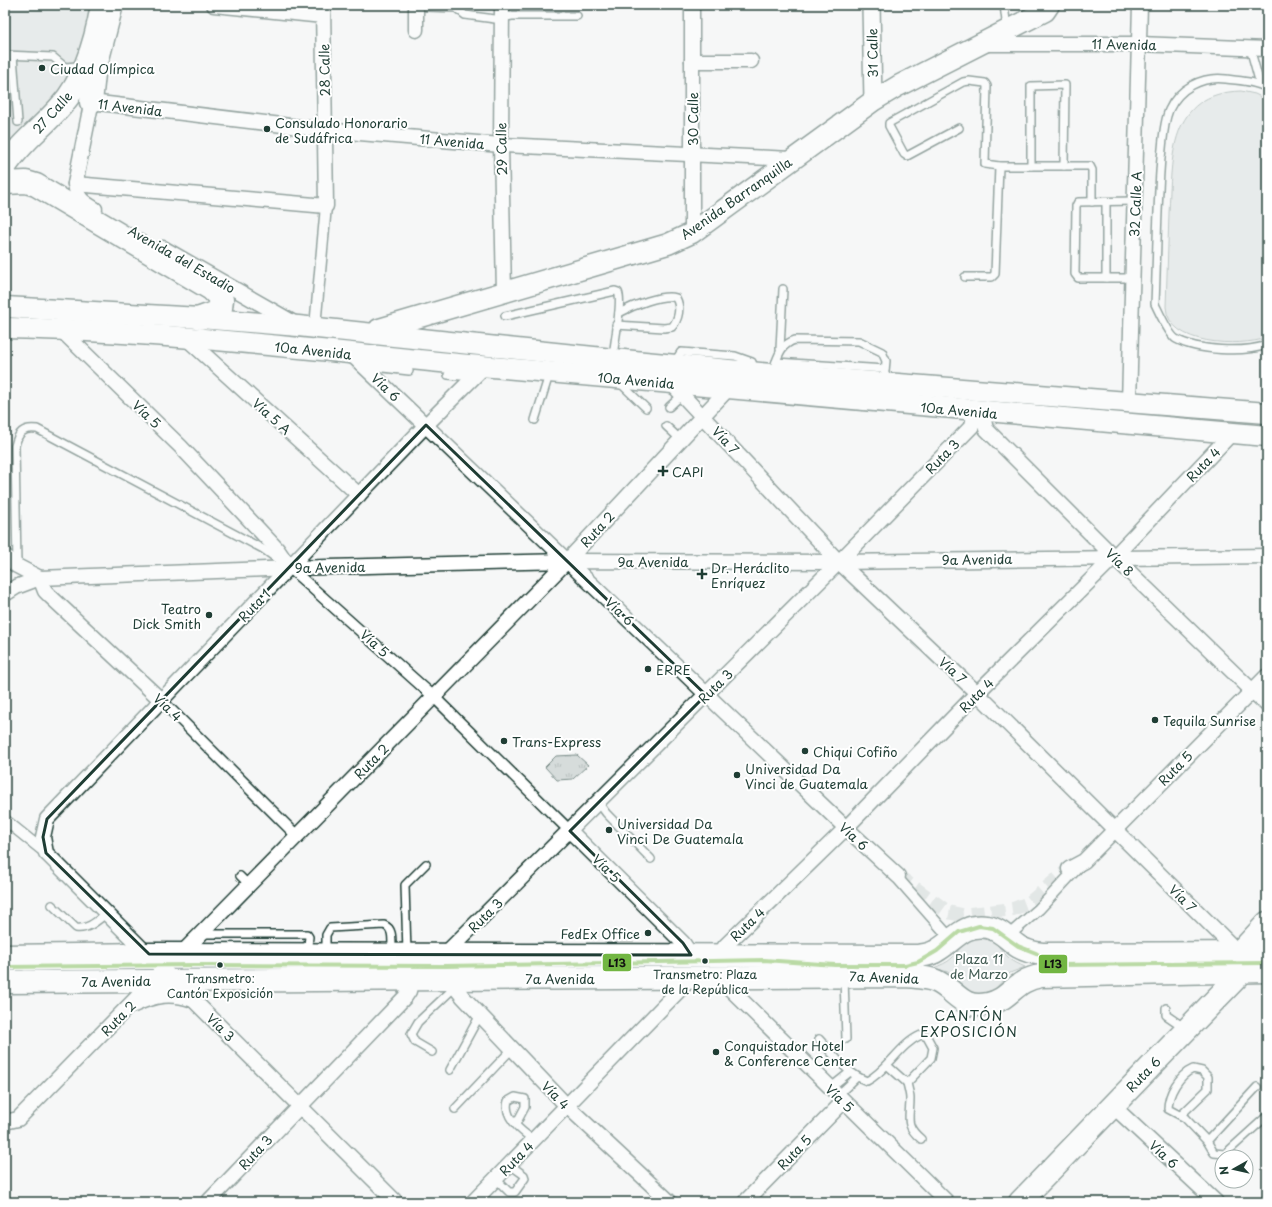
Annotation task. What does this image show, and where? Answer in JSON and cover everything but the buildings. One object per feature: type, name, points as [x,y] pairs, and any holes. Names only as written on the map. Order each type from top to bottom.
[{"type":"main road","name":"Avenida Barranquilla","points":[[369,332],[635,256],[668,244],[692,232],[873,101],[1045,11],[1049,5]]},
{"type":"main road","points":[[91,102],[101,15]]},
{"type":"main road","name":"27 Calle","points":[[5,167],[13,153],[62,106],[73,90],[84,69],[101,15]]},
{"type":"main road","points":[[5,183],[26,182],[36,186],[211,289],[222,300],[221,308],[200,318]]},
{"type":"main road","name":"10a Avenida","points":[[5,308],[200,318],[369,332],[614,369],[728,389],[762,377],[985,412],[1267,436]]},
{"type":"main road","name":"10a Avenida","points":[[5,328],[60,329],[185,337],[357,360],[479,372],[549,372],[614,369]]},
{"type":"main road","name":"10a Avenida","points":[[668,378],[884,376],[1129,403],[1267,413]]},
{"type":"main road","points":[[985,412],[1010,409],[1113,417],[1122,414],[1129,403]]},
{"type":"main road","name":"Ruta 6","points":[[1020,1202],[1251,961],[1267,923]]},
{"type":"main road","name":"7a Avenida","points":[[5,956],[165,967],[412,979],[455,983],[692,977],[718,966],[929,954],[937,951],[950,939],[966,929],[979,926],[993,928],[1022,949],[1036,953],[1251,961]]},
{"type":"main road","name":"7a Avenida","points":[[5,982],[296,955],[691,956],[718,966],[844,976],[906,976],[930,979],[943,986],[959,999],[981,1005],[995,1002],[1002,998],[1018,984],[1030,977],[1166,977],[1251,961]]},
{"type":"street","name":"27 Calle","points":[[75,184],[91,102],[116,5]]},
{"type":"street","points":[[214,5],[323,10]]},
{"type":"street","name":"30 Calle","points":[[692,5],[692,232]]},
{"type":"street","name":"31 Calle","points":[[871,5],[873,101]]},
{"type":"street","name":"32 Calle A","points":[[1129,403],[1140,5]]},
{"type":"street","points":[[416,30],[421,6]]},
{"type":"street","name":"28 Calle","points":[[323,10],[326,206]]},
{"type":"street","name":"29 Calle","points":[[502,11],[500,145],[504,293]]},
{"type":"street","name":"11 Avenida","points":[[980,44],[1139,44],[1267,49]]},
{"type":"street","points":[[692,61],[751,62]]},
{"type":"street","name":"11 Avenida","points":[[91,102],[324,130],[500,145],[791,159]]},
{"type":"street","points":[[75,184],[326,206],[307,326]]},
{"type":"street","name":"Avenida del Estadio","points":[[75,184],[76,193],[82,202],[307,326]]},
{"type":"street","name":"Vía 5","points":[[60,329],[181,447],[277,549],[290,568],[434,697],[683,943],[691,956]]},
{"type":"street","name":"Vía 5 A","points":[[185,337],[359,495]]},
{"type":"street","name":"Vía 6","points":[[357,360],[893,872],[950,939]]},
{"type":"street","name":"Ruta 1","points":[[46,853],[43,837],[47,819],[426,425],[479,372]]},
{"type":"street","name":"Vía 7","points":[[668,378],[839,562],[977,693],[1114,829],[1251,961]]},
{"type":"street","name":"Ruta 2","points":[[5,1122],[18,1119],[129,1007],[165,967],[200,934],[245,880],[297,836],[434,697],[567,561],[728,389]]},
{"type":"street","name":"Vía 8","points":[[985,412],[986,429],[1114,557],[1267,705]]},
{"type":"street","name":"Ruta 3","points":[[444,955],[839,562],[985,412]]},
{"type":"street","name":"Ruta 4","points":[[718,966],[725,946],[846,828],[977,693],[1114,557],[1232,433]]},
{"type":"street","name":"9a Avenida","points":[[5,556],[17,566],[40,578]]},
{"type":"street","name":"9a Avenida","points":[[5,594],[16,587],[40,578],[290,568],[567,561],[839,562],[1267,556]]},
{"type":"street","name":"Vía 4","points":[[40,578],[45,591],[162,701],[297,836]]},
{"type":"street","name":"Ruta 5","points":[[1007,937],[1038,909],[1114,829],[1267,676]]},
{"type":"street","points":[[5,820],[46,853]]},
{"type":"street","name":"Vía 3","points":[[46,853],[106,913],[165,967],[197,1002],[396,1202]]},
{"type":"street","name":"Ruta 5","points":[[1069,869],[1084,861]]},
{"type":"street","name":"Vía 5","points":[[718,966],[837,1095],[947,1202]]},
{"type":"street","name":"Ruta 4","points":[[474,1202],[692,977]]},
{"type":"street","name":"Ruta 3","points":[[208,1202],[405,997],[409,991],[412,979]]},
{"type":"street","name":"Vía 4","points":[[455,983],[480,1015],[566,1106],[670,1202]]},
{"type":"street","points":[[129,1007],[162,995],[178,995],[197,1002]]},
{"type":"street","name":"Ruta 5","points":[[745,1202],[837,1095]]},
{"type":"street","name":"Vía 6","points":[[1113,1106],[1216,1202]]},
{"type":"lane","points":[[1004,5],[1007,30]]},
{"type":"lane","points":[[421,6],[456,8],[466,15],[502,11],[576,16]]},
{"type":"lane","points":[[1250,48],[1260,84]]},
{"type":"lane","points":[[5,55],[53,57],[65,67],[77,66]]},
{"type":"lane","points":[[14,56],[18,122]]},
{"type":"lane","points":[[1267,88],[1260,84],[1217,78],[1194,83],[1176,97],[1168,111],[1158,192],[1156,304],[1160,316],[1175,338],[1204,348],[1255,349],[1267,346]]},
{"type":"lane","points":[[959,128],[907,156],[904,154],[889,126],[889,123],[963,82],[969,81],[985,83],[987,86],[984,164],[999,166],[1090,166],[1092,170],[1092,202]]},
{"type":"lane","points":[[1031,166],[1031,86],[1065,85],[1064,166]]},
{"type":"lane","points":[[965,277],[992,277],[995,274],[999,166]]},
{"type":"lane","points":[[1132,278],[1078,278],[1075,274],[1076,206],[1078,202],[1135,201]]},
{"type":"lane","points":[[1106,202],[1106,278]]},
{"type":"lane","points":[[780,350],[784,289]]},
{"type":"lane","points":[[505,316],[615,291],[620,296],[619,313],[616,325],[614,369],[646,408]]},
{"type":"lane","points":[[616,325],[672,327],[678,320],[679,303],[676,298],[669,296],[631,307],[619,313]]},
{"type":"lane","points":[[762,377],[786,343],[795,340],[859,341],[882,352],[886,362],[884,376]]},
{"type":"lane","points":[[357,360],[409,371]]},
{"type":"lane","points":[[448,375],[479,372]]},
{"type":"lane","points":[[535,420],[549,372]]},
{"type":"lane","points":[[668,378],[669,407]]},
{"type":"lane","points":[[666,426],[681,440]]},
{"type":"lane","points":[[17,566],[14,446],[17,436],[23,430],[29,428],[37,429],[263,549],[290,568]]},
{"type":"lane","points":[[598,802],[652,859]]},
{"type":"lane","points":[[399,955],[405,886],[426,864]]},
{"type":"lane","points":[[52,905],[76,928],[80,929],[95,922],[106,913]]},
{"type":"lane","points":[[326,955],[326,935],[330,928],[384,925],[391,931],[399,955]]},
{"type":"lane","points":[[200,934],[307,934],[309,937],[308,945],[296,955]]},
{"type":"lane","points":[[1036,953],[1048,962],[1056,964],[1251,961]]},
{"type":"lane","points":[[5,967],[445,966],[757,960],[835,965],[905,965],[918,962],[929,954]]},
{"type":"lane","points":[[1036,977],[1043,970],[1056,964]]},
{"type":"lane","points":[[905,965],[918,969],[930,979]]},
{"type":"lane","points":[[844,976],[846,1039]]},
{"type":"lane","points":[[432,1052],[415,1042],[411,1034],[418,1022],[455,983]]},
{"type":"lane","points":[[1166,1008],[1166,1015],[1187,1029]]},
{"type":"lane","points":[[450,1070],[480,1015]]},
{"type":"lane","points":[[819,1039],[856,1078],[867,1081],[888,1066],[913,1038],[921,1035],[927,1037],[933,1048],[930,1058],[907,1083]]},
{"type":"lane","points":[[455,1109],[512,1049]]},
{"type":"lane","points":[[888,1066],[907,1083],[910,1099],[908,1120],[914,1133],[921,1139]]},
{"type":"lane","points":[[1181,1115],[1208,1089],[1208,1077],[1202,1071],[1193,1069],[1188,1071],[1180,1079],[1168,1101],[1168,1109],[1181,1115],[1207,1142],[1214,1153],[1225,1154],[1267,1116]]},
{"type":"lane","points":[[837,1095],[850,1072]]},
{"type":"lane","points":[[837,1095],[856,1078]]},
{"type":"lane","points":[[1207,1142],[1257,1087]]},
{"type":"lane","points":[[516,1124],[534,1140]]},
{"type":"lane","points":[[496,1179],[509,1192],[515,1192],[525,1178],[510,1165]]},
{"type":"highlighted area","points":[[426,425],[706,695],[570,831],[683,943],[691,955],[149,954],[46,853],[43,837],[47,819]]},
{"type":"green space","name":"Ciudad Olímpica","points":[[5,5],[97,5],[72,82],[5,157]]},
{"type":"green space","points":[[1241,91],[1255,94],[1267,100],[1267,338],[1255,341],[1223,342],[1191,336],[1179,330],[1170,320],[1166,307],[1171,171],[1179,132],[1187,116],[1199,103],[1217,95]]},
{"type":"green space","points":[[577,755],[588,765],[573,779],[557,780],[545,767],[556,756]]},
{"type":"green space","name":"Plaza 11 de Marzo","points":[[979,938],[994,942],[1010,959],[1025,967],[1010,973],[994,990],[979,994],[967,991],[948,972],[934,968],[950,960],[964,942]]},
{"type":"tunnel","points":[[898,876],[948,912],[962,915],[1013,909],[1029,903],[1069,869]]},
{"type":"transit line","name":"L13","points":[[5,967],[195,965],[445,966],[764,960],[835,965],[905,965],[918,962],[937,951],[959,932],[979,926],[993,928],[1018,946],[1036,953],[1048,962],[1056,965],[1267,963]]},
{"type":"place","name":"Ciudad Olímpica","points":[[42,68]]},
{"type":"place","name":"Consulado Honorario de Sudáfrica","points":[[267,129]]},
{"type":"place","name":"CAPI","points":[[663,471]]},
{"type":"place","name":"Dr. Heráclito Enríquez","points":[[702,574]]},
{"type":"place","name":"Teatro Dick Smith","points":[[209,615]]},
{"type":"place","name":"ERRE","points":[[648,669]]},
{"type":"place","name":"Tequila Sunrise","points":[[1155,720]]},
{"type":"place","name":"Trans-Express","points":[[504,741]]},
{"type":"place","name":"Chiqui Cofiño","points":[[805,751]]},
{"type":"place","name":"Universidad Da Vinci de Guatemala","points":[[737,775]]},
{"type":"place","name":"Universidad Da Vinci De Guatemala","points":[[609,830]]},
{"type":"place","name":"FedEx Office","points":[[648,933]]},
{"type":"place","name":"Transmetro: Plaza de la República","points":[[705,961]]},
{"type":"place","name":"Transmetro: Cantón Exposición","points":[[220,965]]},
{"type":"place","name":"Conquistador Hotel & Conference Center","points":[[716,1052]]},
{"type":"district","name":"CANTÓN EXPOSICIÓN","points":[[969,1024]]}]
